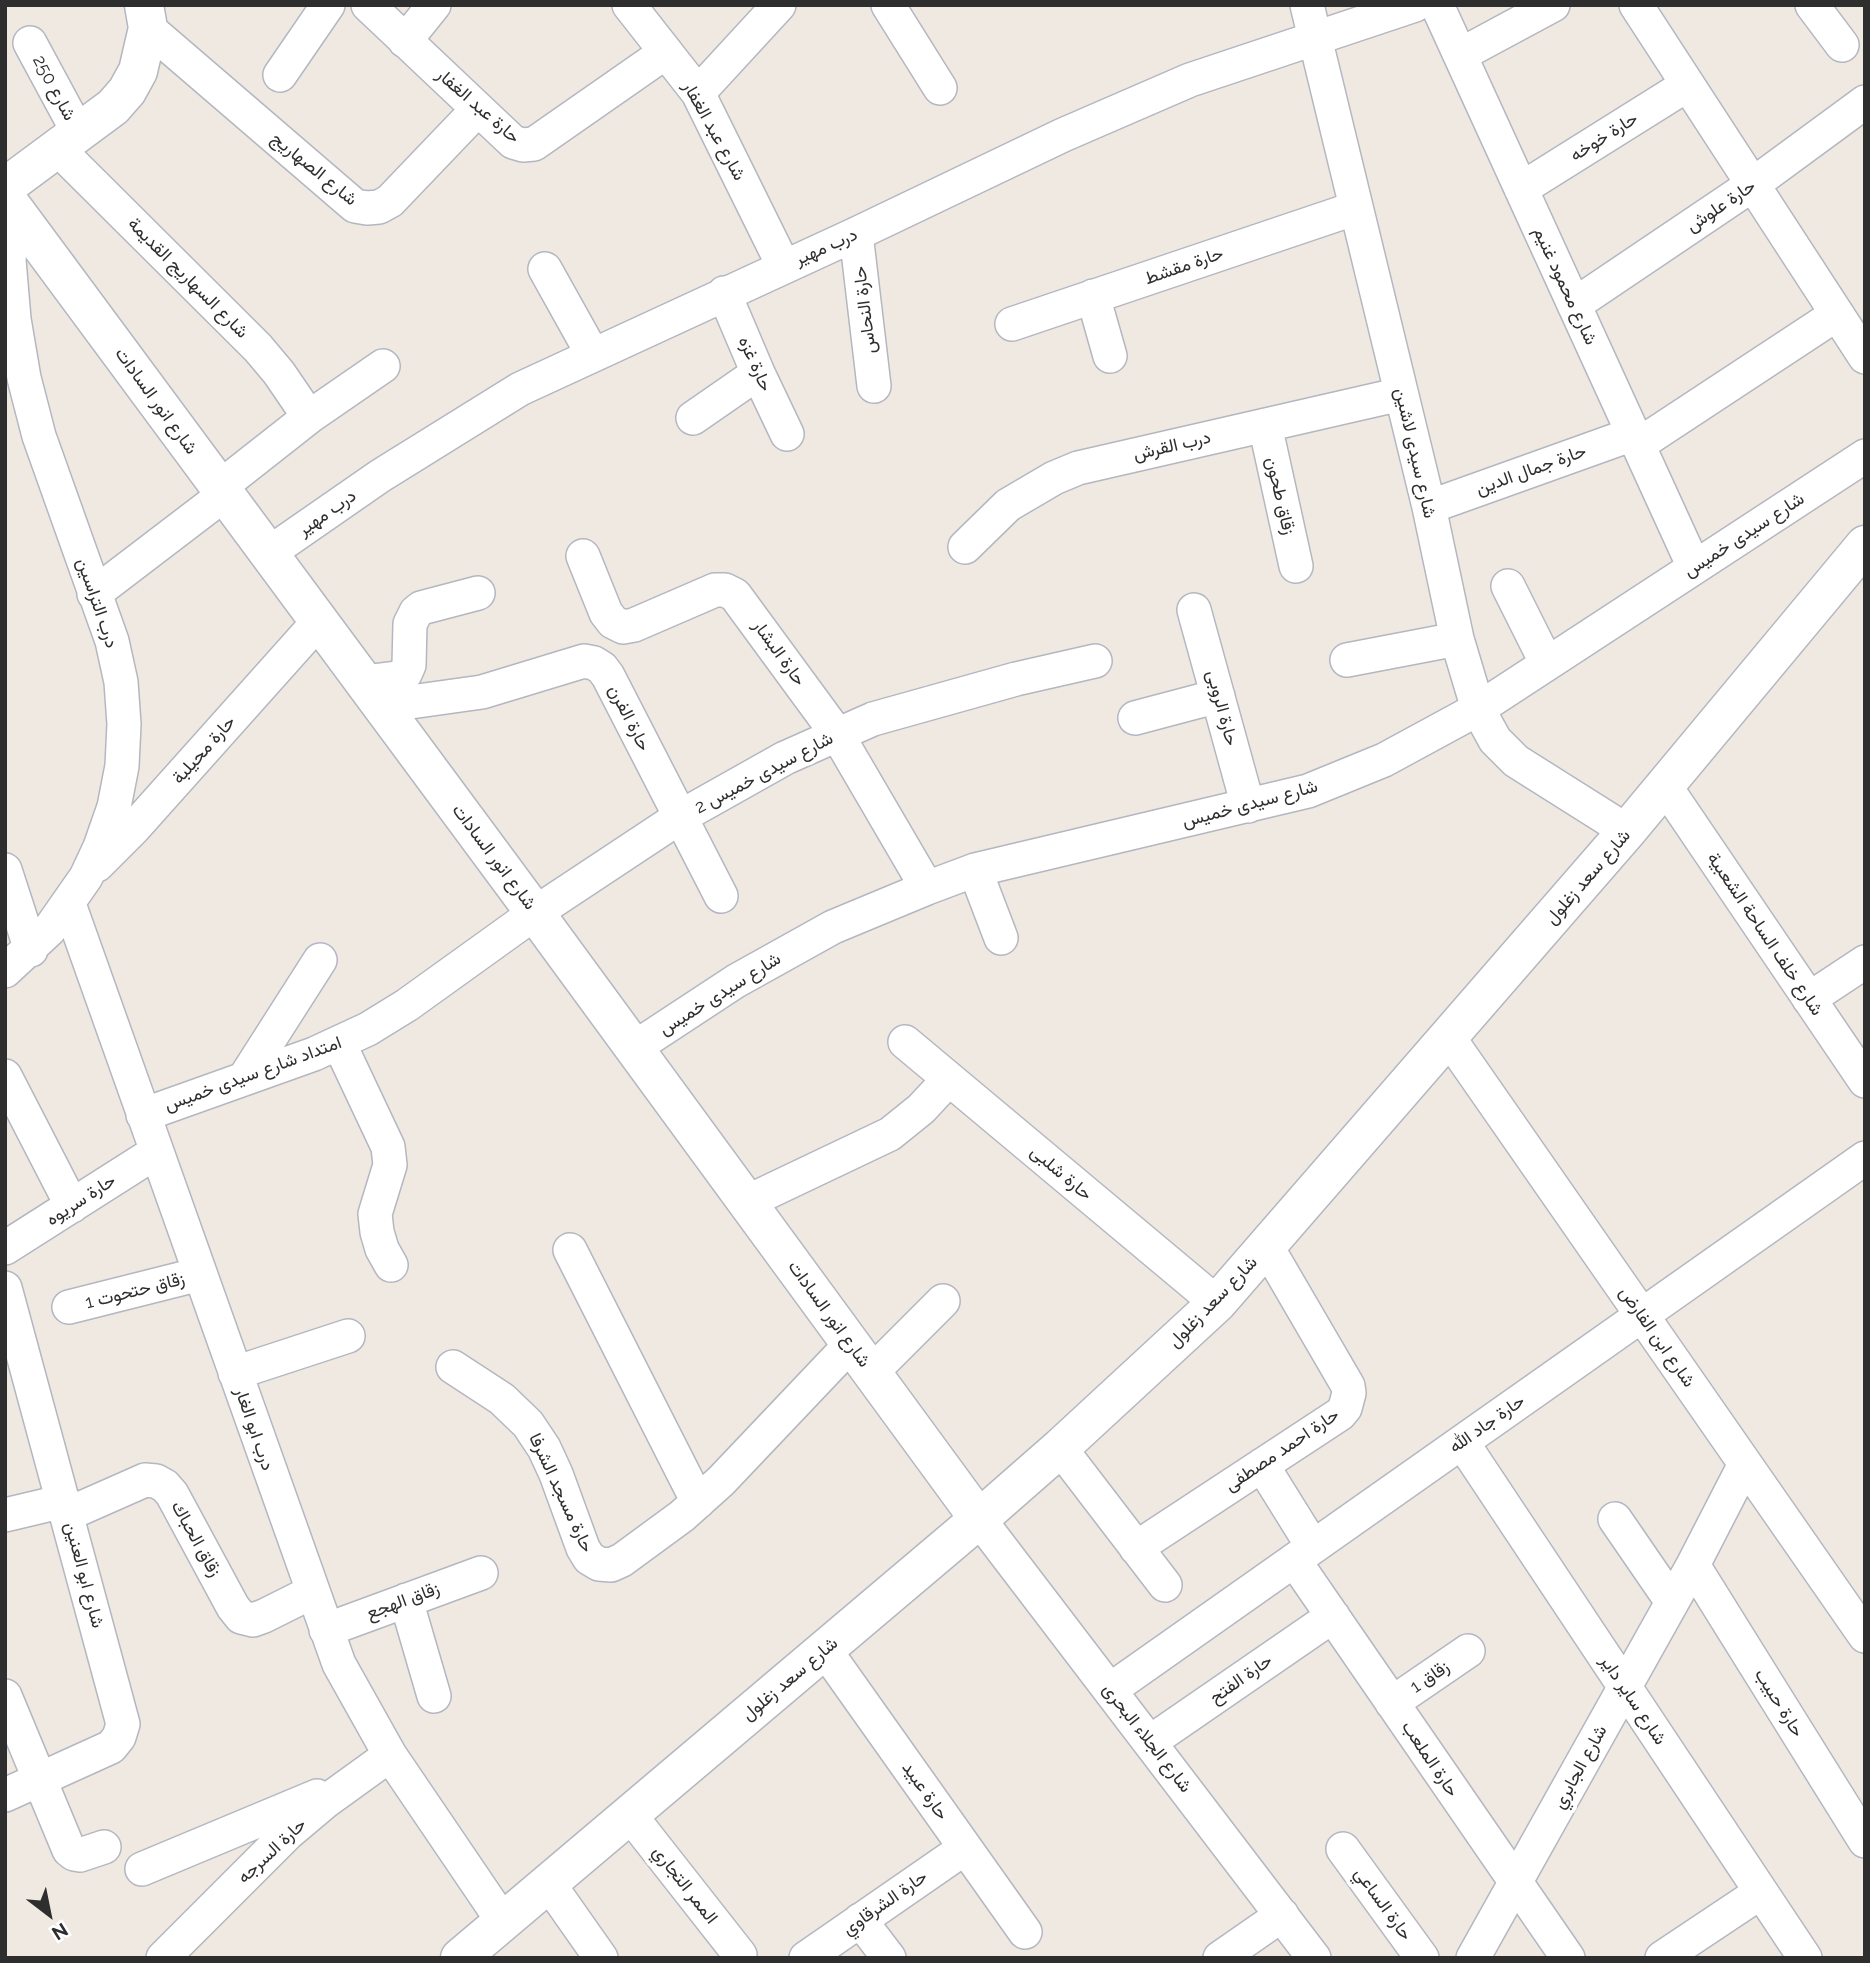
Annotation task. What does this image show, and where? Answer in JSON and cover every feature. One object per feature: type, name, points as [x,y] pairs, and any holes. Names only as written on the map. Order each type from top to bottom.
[{"type":"street","points":[[280,75],[328,5]]},
{"type":"street","name":"حارة عبد الغفار","points":[[368,5],[513,142],[523,145],[534,144],[666,52]]},
{"type":"street","points":[[405,41],[434,5]]},
{"type":"street","name":"شارع عبد الغفار","points":[[629,5],[698,93],[784,267]]},
{"type":"street","points":[[698,93],[779,5]]},
{"type":"street","points":[[888,5],[940,88]]},
{"type":"street","name":"شارع سيدى لاشين","points":[[1307,5],[1429,507],[1457,639],[1478,709],[1494,740],[1516,761],[1627,831]]},
{"type":"street","name":"درب مهير","points":[[269,553],[380,476],[520,389],[1063,135],[1178,86],[1415,5]]},
{"type":"street","name":"شارع محمود غنيم","points":[[1437,5],[1694,567]]},
{"type":"street","points":[[1460,55],[1553,5]]},
{"type":"street","points":[[1636,5],[1865,357]]},
{"type":"street","points":[[1812,5],[1842,45]]},
{"type":"street","points":[[7,201],[68,140],[113,107],[127,91],[138,71],[146,17]]},
{"type":"street","name":"شارع الصهاريج","points":[[146,17],[355,206],[379,207],[390,201],[478,109]]},
{"type":"street","name":"شارع 250","points":[[30,43],[68,140]]},
{"type":"street","name":"حارة خوخه","points":[[1521,189],[1687,85]]},
{"type":"street","name":"حارة علوش","points":[[1573,305],[1752,185],[1865,102]]},
{"type":"street","name":"شارع السهاريج القديمة","points":[[68,140],[258,348],[309,417]]},
{"type":"street","name":"شارع انور السادات","points":[[7,201],[535,913],[979,1519]]},
{"type":"street","name":"درب التراسين","points":[[5,971],[31,950],[78,891],[100,847],[114,807],[122,766],[124,724],[121,682],[112,641],[38,436],[24,378],[14,319],[7,201]]},
{"type":"street","name":"حارة مقشط","points":[[1012,324],[1356,208]]},
{"type":"street","name":"حارة النحاس","points":[[856,234],[874,386]]},
{"type":"street","points":[[545,269],[593,355]]},
{"type":"street","name":"حارة غزه","points":[[724,293],[787,434]]},
{"type":"street","points":[[1093,296],[1110,356]]},
{"type":"street","name":"حارة جمال الدين","points":[[1429,507],[1635,439],[1836,314]]},
{"type":"street","points":[[94,594],[223,491],[309,417],[383,366]]},
{"type":"street","points":[[693,418],[758,373]]},
{"type":"street","name":"درب القرش","points":[[965,547],[1008,505],[1054,478],[1104,462],[1401,394]]},
{"type":"street","name":"زقاق طحون","points":[[1265,425],[1296,566]]},
{"type":"street","name":"شارع سيدى خميس","points":[[634,1048],[736,981],[833,926],[927,887],[975,870],[1308,791],[1384,760],[1478,709],[1865,456]]},
{"type":"street","name":"شارع سعد زغلول","points":[[460,1958],[979,1519],[1217,1303],[1627,831],[1865,545]]},
{"type":"street","name":"حارة البشار","points":[[583,556],[606,613],[612,622],[623,627],[634,625],[715,590],[725,590],[735,595],[837,734],[927,887]]},
{"type":"street","points":[[1508,586],[1547,664]]},
{"type":"street","points":[[373,694],[405,674],[409,665],[410,624],[416,611],[478,593]]},
{"type":"street","name":"حارة الروبى","points":[[1194,610],[1248,806]]},
{"type":"street","name":"حارة محيلبة","points":[[78,891],[319,621]]},
{"type":"street","points":[[1347,660],[1457,639]]},
{"type":"street","name":"حارة الفرن","points":[[373,694],[482,692],[584,661],[594,663],[608,676],[722,897]]},
{"type":"street","name":"شارع سيدى خميس 2","points":[[535,913],[680,817],[785,758],[837,734],[873,719],[961,693],[1096,661]]},
{"type":"street","points":[[1135,718],[1219,696]]},
{"type":"street","name":"شارع خلف الساحة الشعبية","points":[[1665,786],[1865,1081]]},
{"type":"street","points":[[5,870],[31,950]]},
{"type":"street","points":[[975,870],[1001,938]]},
{"type":"street","name":"درب ابو الغار","points":[[78,891],[143,1115],[326,1630],[345,1676],[390,1755],[504,1923]]},
{"type":"street","name":"امتداد شارع سيدى خميس","points":[[143,1115],[314,1054],[368,1030],[535,913]]},
{"type":"street","points":[[244,1079],[320,960]]},
{"type":"street","points":[[1809,999],[1865,962]]},
{"type":"street","name":"شارع ابن الفارض","points":[[1449,1038],[1865,1636]]},
{"type":"street","name":"حارة شلبى","points":[[905,1042],[1217,1303]]},
{"type":"street","points":[[339,1043],[388,1147],[390,1165],[375,1214],[376,1232],[391,1265]]},
{"type":"street","points":[[5,1076],[72,1206]]},
{"type":"street","points":[[747,1202],[890,1134],[921,1109],[949,1079]]},
{"type":"street","name":"حارة سريوه","points":[[5,1248],[156,1152]]},
{"type":"street","name":"حارة جاد الله","points":[[1110,1690],[1865,1158]]},
{"type":"street","name":"حارة احمد مصطفى","points":[[1136,1548],[1340,1414],[1345,1408],[1348,1386],[1267,1247]]},
{"type":"street","points":[[570,1250],[698,1502]]},
{"type":"street","name":"زقاق حتحوت 1","points":[[69,1307],[200,1274]]},
{"type":"street","name":"شارع ابو العنين","points":[[5,1288],[14,1351],[66,1508],[123,1724],[119,1737],[111,1747],[5,1795]]},
{"type":"street","name":"حارة مسجد الشرفا","points":[[453,1367],[502,1399],[528,1424],[544,1448],[556,1474],[583,1548],[589,1558],[599,1564],[611,1565],[622,1560],[682,1516],[862,1358],[943,1301]]},
{"type":"street","points":[[235,1373],[348,1336]]},
{"type":"street","name":"شارع ساير داير","points":[[1462,1442],[1805,1958]]},
{"type":"street","points":[[1060,1448],[1165,1585]]},
{"type":"street","name":"شارع الجابري","points":[[1473,1958],[1693,1565],[1745,1464]]},
{"type":"street","name":"حارة الملعب","points":[[1262,1465],[1333,1616],[1568,1958]]},
{"type":"street","name":"زقاق الحباك","points":[[66,1508],[145,1480],[156,1481],[172,1494],[233,1607],[241,1616],[253,1620],[312,1592]]},
{"type":"street","points":[[5,1516],[66,1508]]},
{"type":"street","name":"شارع الجلاء البحرى","points":[[979,1519],[1314,1958]]},
{"type":"street","points":[[1615,1519],[1672,1602]]},
{"type":"street","name":"حارة حبيب","points":[[1693,1565],[1865,1841]]},
{"type":"street","name":"زقاق الهجع","points":[[326,1630],[481,1573]]},
{"type":"street","points":[[406,1600],[435,1696]]},
{"type":"street","name":"حارة الفتح","points":[[1150,1742],[1333,1616]]},
{"type":"street","name":"حارة عبيد","points":[[824,1650],[1026,1932]]},
{"type":"street","name":"زقاق 1","points":[[1392,1703],[1468,1651]]},
{"type":"street","points":[[5,1696],[69,1850],[80,1855],[104,1847]]},
{"type":"street","name":"حارة السرجه","points":[[163,1958],[287,1834],[390,1755]]},
{"type":"street","points":[[142,1869],[354,1781]]},
{"type":"street","name":"الممر التجاري","points":[[631,1815],[740,1955]]},
{"type":"street","name":"حارة الشرقاوي","points":[[806,1958],[965,1848]]},
{"type":"street","name":"حارة الساعي","points":[[1343,1849],[1422,1958]]},
{"type":"street","points":[[549,1884],[601,1958]]},
{"type":"street","points":[[1662,1958],[1761,1892]]},
{"type":"street","points":[[1220,1958],[1282,1915]]},
{"type":"street","points":[[860,1920],[889,1958]]}]
